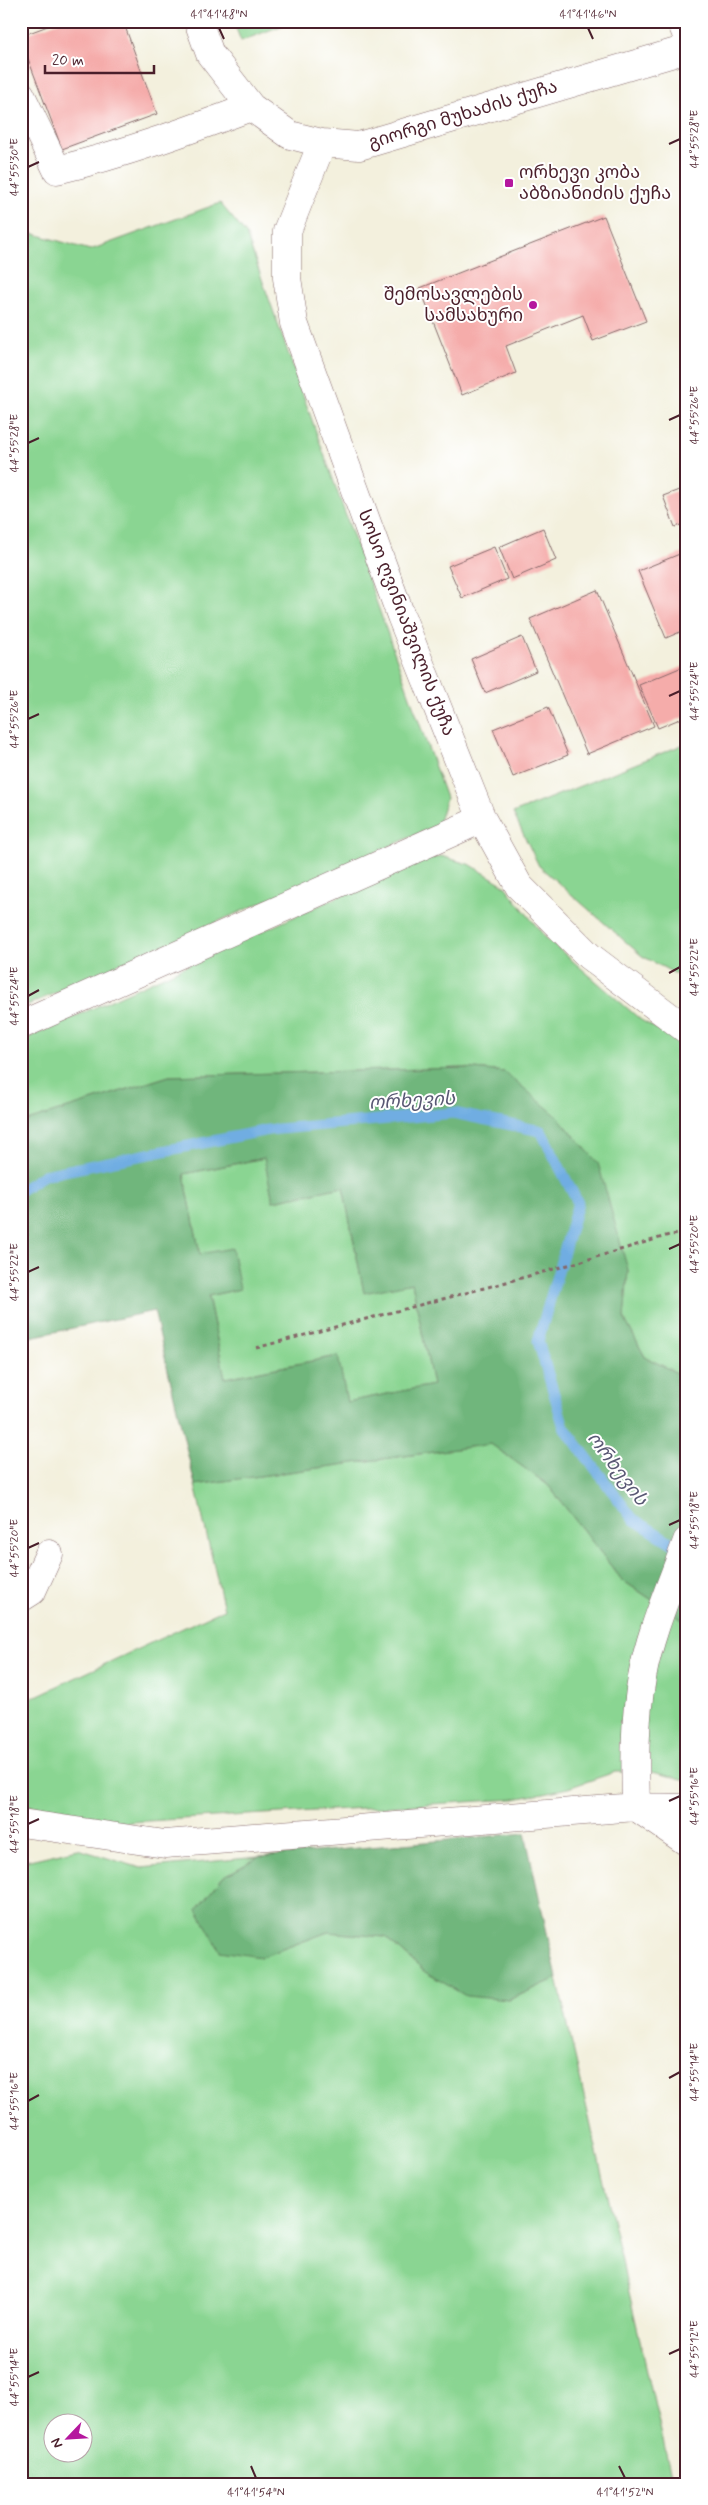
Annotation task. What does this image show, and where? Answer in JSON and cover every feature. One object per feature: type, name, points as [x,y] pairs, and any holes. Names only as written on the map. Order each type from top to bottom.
[{"type":"street","name":"გიორგი მუხაძის ქუჩა","points":[[198,21],[210,54],[251,107],[290,134],[322,143],[359,146],[687,49]]},
{"type":"street","points":[[681,21],[687,36]]},
{"type":"street","points":[[21,95],[57,170],[96,161],[168,138],[251,107]]},
{"type":"street","name":"სოსო ღვინიაშვილის ქუჩა","points":[[322,143],[287,231],[287,278],[294,323],[401,616],[482,819],[519,886],[589,956],[687,1030]]},
{"type":"street","points":[[21,1025],[482,819]]},
{"type":"street","points":[[636,1807],[634,1753],[642,1678],[658,1622],[687,1541]]},
{"type":"street","points":[[21,1598],[32,1590],[49,1554]]},
{"type":"street","points":[[636,1807],[687,1842]]},
{"type":"street","points":[[21,1823],[165,1844],[636,1807],[687,1808]]},
{"type":"path","points":[[256,1348],[436,1299],[564,1268],[669,1235],[687,1234]]},
{"type":"green space","points":[[233,21],[294,21],[241,41]]},
{"type":"green space","points":[[220,203],[246,234],[446,798],[438,825],[21,1008],[21,230],[90,250]]},
{"type":"green space","points":[[687,743],[687,980],[642,956],[539,866],[513,813]]},
{"type":"green space","points":[[441,856],[471,865],[504,885],[545,937],[641,1020],[687,1046],[687,1378],[645,1357],[624,1318],[628,1270],[505,1072],[464,1068],[169,1076],[21,1123],[21,1041],[417,861]]},
{"type":"green space","points":[[464,1068],[505,1072],[558,1117],[598,1163],[628,1270],[624,1318],[645,1357],[687,1378],[687,1623],[622,1580],[548,1485],[491,1444],[195,1485],[154,1311],[21,1339],[21,1123],[169,1076]],"holes":[[[264,1158],[273,1201],[343,1187],[364,1293],[412,1283],[433,1385],[347,1402],[338,1356],[225,1378],[208,1296],[240,1289],[232,1248],[200,1254],[184,1174]]]},
{"type":"green space","points":[[265,1158],[273,1201],[343,1187],[364,1292],[412,1283],[433,1385],[347,1402],[337,1356],[225,1378],[208,1296],[240,1289],[200,1254],[184,1174]]},
{"type":"green space","points":[[491,1444],[548,1485],[622,1580],[687,1623],[687,1780],[651,1772],[615,1772],[568,1788],[515,1799],[114,1823],[21,1804],[21,1703],[224,1609],[195,1485]]},
{"type":"green space","points":[[525,1833],[557,1978],[509,2000],[466,1996],[425,1972],[385,1937],[328,1932],[261,1957],[220,1951],[197,1909],[223,1877],[259,1857]]},
{"type":"green space","points":[[78,1849],[141,1868],[259,1857],[223,1877],[261,1957],[328,1932],[385,1937],[425,1972],[509,2000],[557,1978],[673,2484],[21,2484],[21,1862]]},
{"type":"building","points":[[61,21],[123,21],[157,114],[62,149],[21,40],[21,36]]},
{"type":"building","name":"შემოსავლების სამსახური","points":[[604,216],[646,321],[593,341],[583,315],[506,346],[516,373],[462,395],[420,288]]},
{"type":"building","points":[[687,487],[687,523],[675,527],[663,496]]},
{"type":"building","points":[[543,528],[556,560],[512,579],[499,547]]},
{"type":"building","points":[[494,547],[507,579],[462,598],[448,566]]},
{"type":"building","points":[[687,551],[687,629],[666,638],[638,571]]},
{"type":"building","points":[[597,590],[654,726],[587,754],[530,619]]},
{"type":"building","points":[[522,637],[536,671],[485,693],[471,659]]},
{"type":"building","points":[[687,665],[687,716],[658,728],[639,685]]},
{"type":"building","points":[[548,707],[568,755],[513,777],[493,729]]},
{"type":"waterway","name":"ორხევის","points":[[21,1190],[44,1175],[268,1130],[453,1113],[541,1131],[578,1203],[538,1341],[564,1427],[633,1519],[677,1546]]},
{"type":"place","name":"ორხევი კობა აბზიანიძის ქუჩა","points":[[509,183]]},
{"type":"place","name":"შემოსავლების სამსახური","points":[[533,305]]}]
